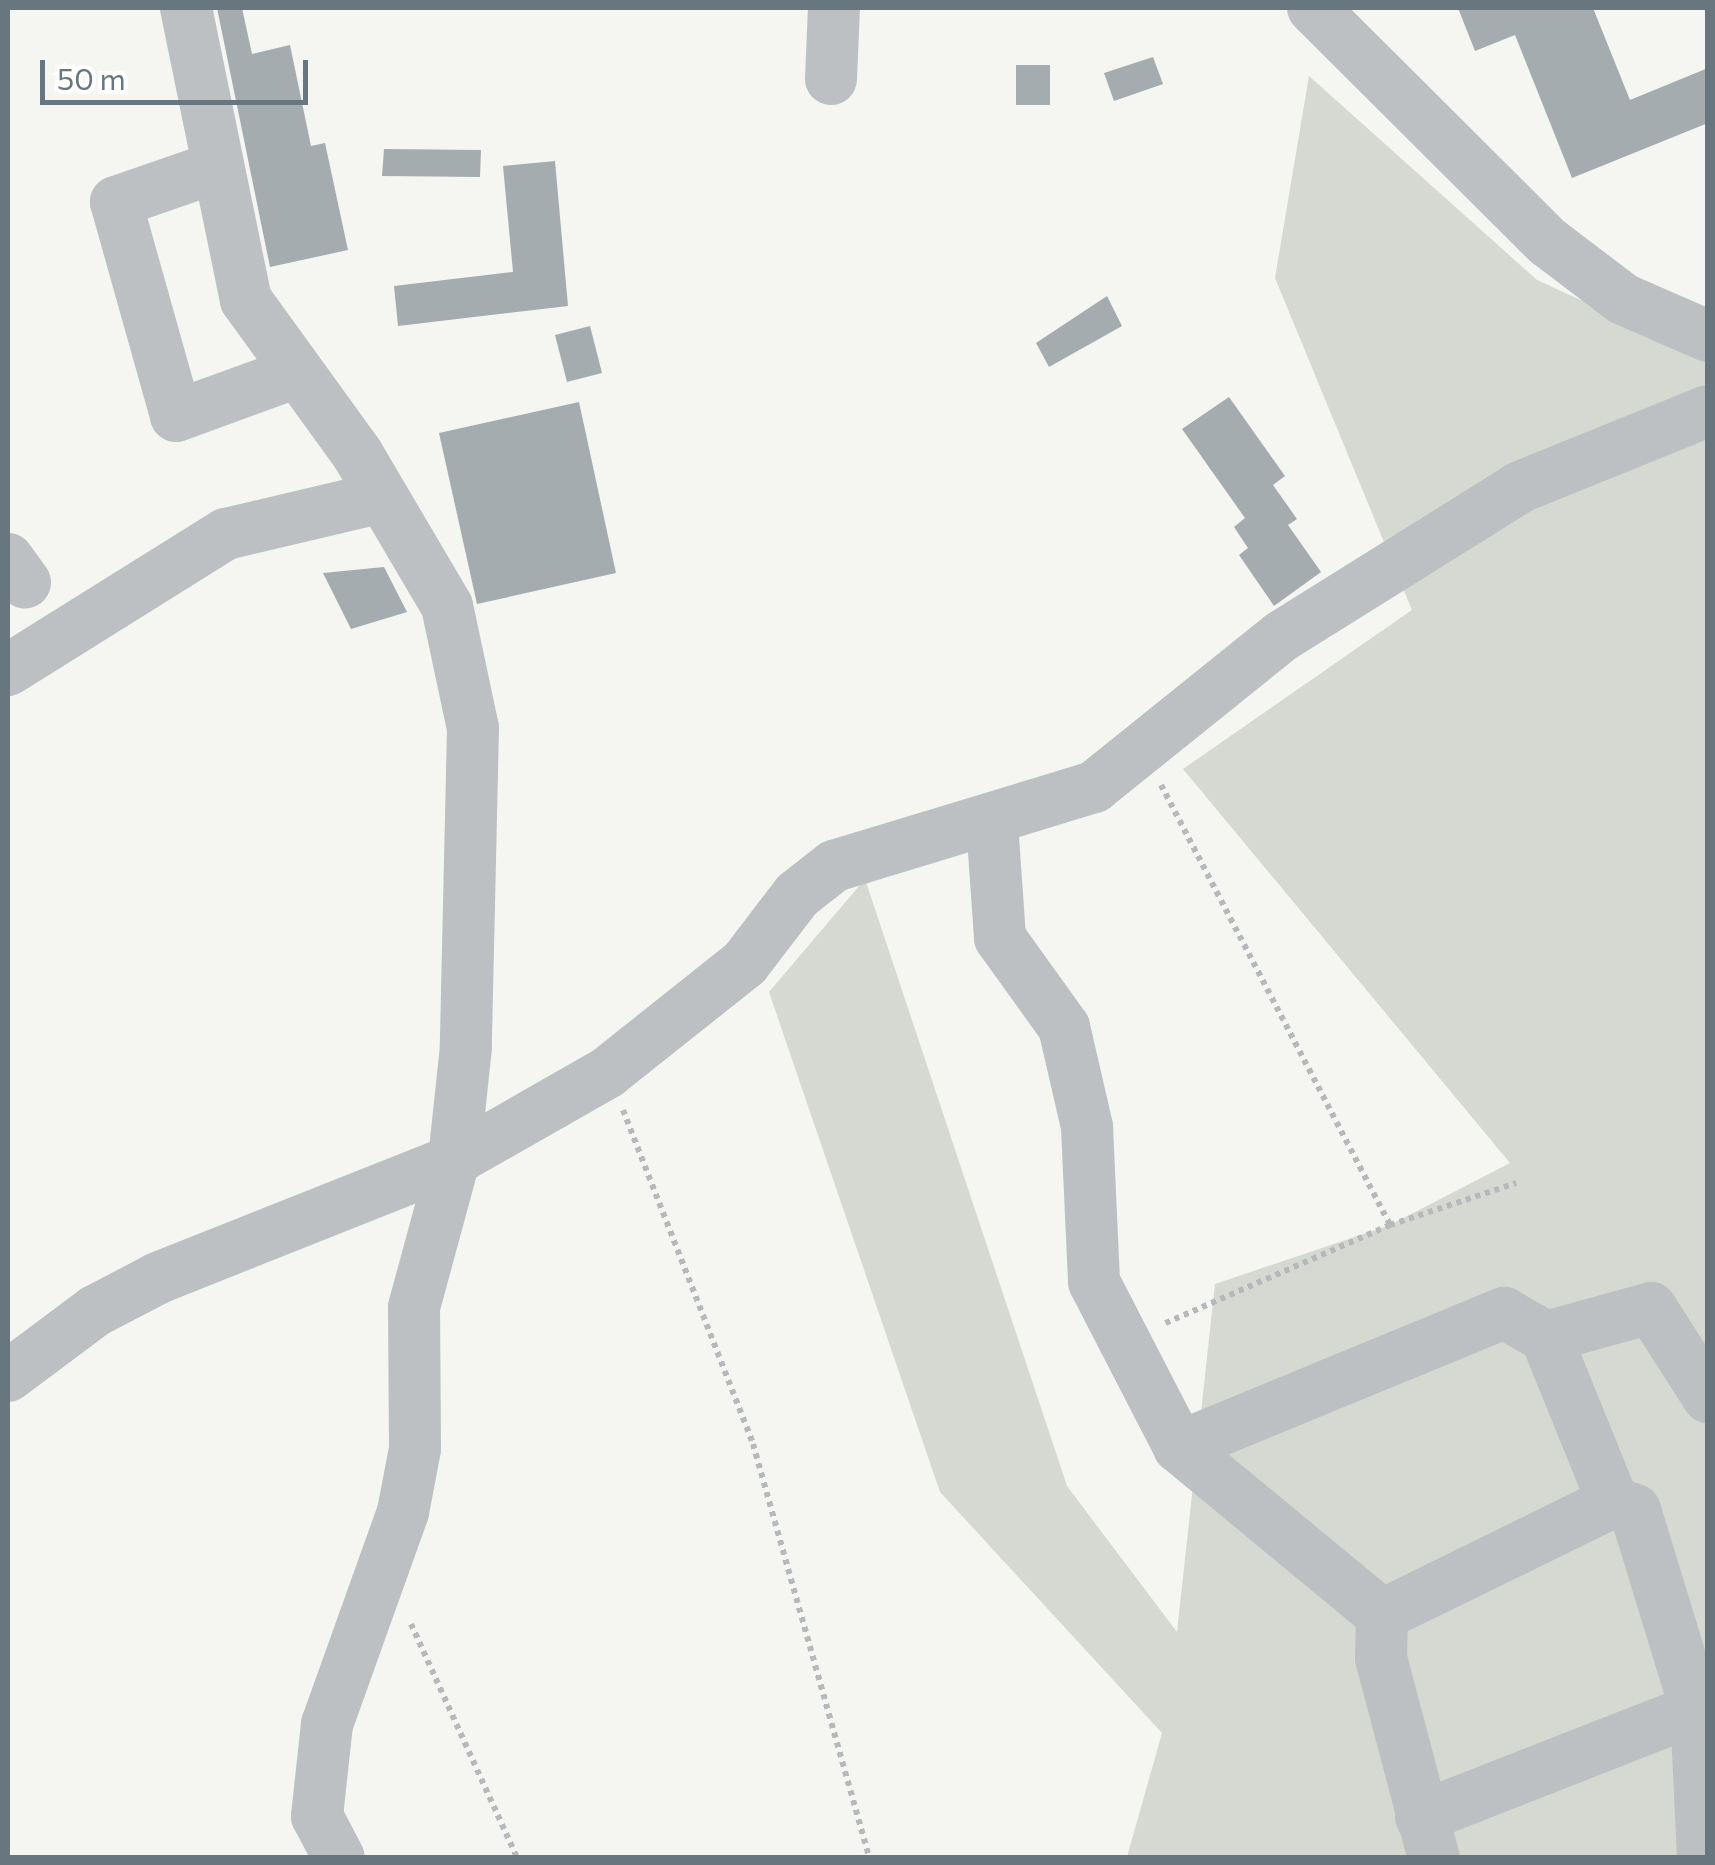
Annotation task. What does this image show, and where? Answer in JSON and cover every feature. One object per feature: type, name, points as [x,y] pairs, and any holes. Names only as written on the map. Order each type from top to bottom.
[{"type":"street","points":[[186,8],[246,300],[382,497],[447,606],[473,728],[466,1048],[454,1160],[414,1307],[415,1449],[385,1569],[327,1724],[318,1816],[339,1858]]},
{"type":"street","points":[[831,80],[834,8]]},
{"type":"street","points":[[1312,8],[1548,242],[1623,299],[1708,336]]},
{"type":"street","points":[[217,168],[116,202],[176,416],[297,372]]},
{"type":"street","points":[[8,1376],[96,1312],[158,1278],[454,1160],[608,1072],[745,963],[797,895],[834,866],[933,831],[992,824],[1094,787],[1282,636],[1520,487],[1708,411]]},
{"type":"street","points":[[8,670],[226,534],[382,497]]},
{"type":"street","points":[[992,824],[1000,938],[1064,1027],[1087,1127],[1094,1282],[1122,1342],[1178,1448],[1382,1616]]},
{"type":"street","points":[[1546,1337],[1651,1308],[1708,1397]]},
{"type":"street","points":[[1178,1448],[1504,1313],[1546,1337],[1612,1502]]},
{"type":"street","points":[[1382,1616],[1612,1502],[1636,1510],[1696,1709],[1703,1858]]},
{"type":"street","points":[[1382,1616],[1381,1658],[1428,1837],[1696,1709]]},
{"type":"path","points":[[1142,748],[1390,1225]]},
{"type":"path","points":[[608,1072],[753,1444],[869,1858]]},
{"type":"path","points":[[1122,1342],[1390,1225],[1516,1183]]},
{"type":"path","points":[[385,1569],[517,1858]]},
{"type":"shaded area","points":[[1309,76],[1537,280],[1707,358],[1707,1857],[1127,1857],[1162,1733],[940,1492],[769,992],[865,879],[1067,1486],[1177,1632],[1215,1284],[1390,1225],[1510,1163],[1183,769],[1412,610],[1275,278]]},
{"type":"building","points":[[217,8],[242,8],[252,54],[290,45],[311,146],[325,143],[348,250],[270,267]]},
{"type":"building","points":[[1458,8],[1593,8],[1630,100],[1708,68],[1708,123],[1572,178],[1515,35],[1475,51]]},
{"type":"building","points":[[1153,57],[1163,84],[1114,101],[1104,73]]},
{"type":"building","points":[[1016,65],[1050,65],[1050,105],[1016,105]]},
{"type":"building","points":[[384,149],[481,150],[480,177],[382,176]]},
{"type":"building","points":[[555,161],[568,306],[398,326],[394,286],[513,272],[503,166]]},
{"type":"building","points":[[1107,296],[1122,326],[1049,367],[1036,343]]},
{"type":"building","points":[[590,326],[602,373],[567,382],[555,335]]},
{"type":"building","points":[[1229,397],[1285,476],[1273,485],[1297,519],[1288,525],[1321,572],[1274,606],[1239,555],[1248,548],[1234,527],[1245,518],[1182,429]]},
{"type":"building","points":[[579,402],[616,573],[477,604],[439,433]]},
{"type":"building","points":[[384,567],[407,612],[351,629],[323,573]]}]
